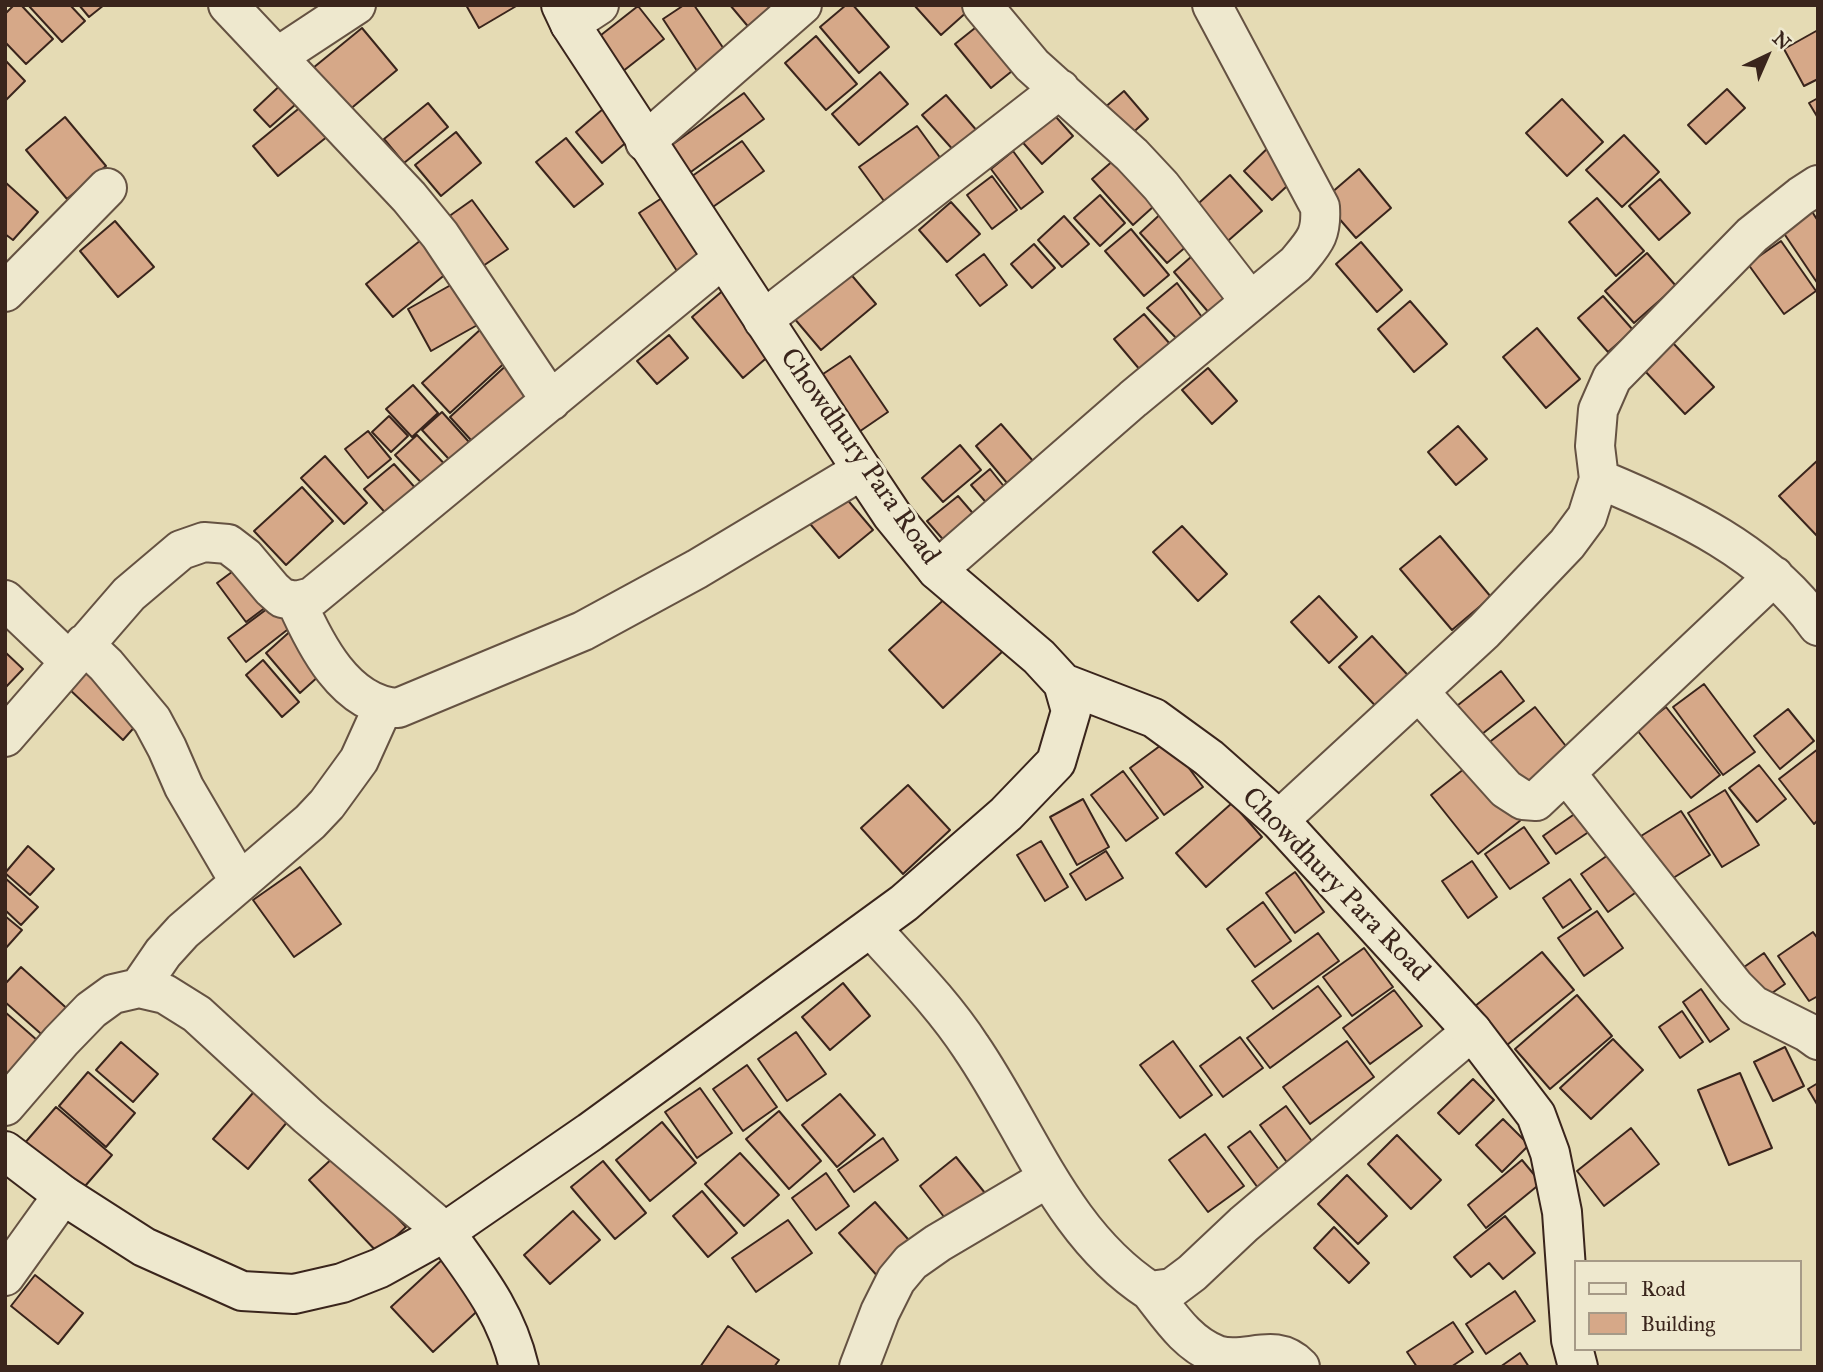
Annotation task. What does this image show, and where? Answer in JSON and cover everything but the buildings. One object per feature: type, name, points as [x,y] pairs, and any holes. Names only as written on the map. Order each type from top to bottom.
[{"type":"street","points":[[228,5],[382,166],[440,235],[551,401]]},
{"type":"street","points":[[277,57],[356,5]]},
{"type":"street","points":[[645,142],[802,5]]},
{"type":"street","points":[[982,5],[1024,56],[1132,155],[1161,186],[1250,301]]},
{"type":"street","points":[[937,570],[1133,398],[1296,264],[1312,244],[1321,226],[1320,207],[1212,5]]},
{"type":"street","name":"Chowdhury Para Road","points":[[577,11],[645,142],[892,515],[937,570],[1039,657],[1063,683],[1154,718],[1209,758],[1279,820],[1472,1031],[1536,1115],[1550,1153],[1562,1212],[1571,1340],[1578,1367]]},
{"type":"street","points":[[763,320],[1060,89]]},
{"type":"street","points":[[1279,820],[1484,631],[1567,544],[1587,517],[1599,479],[1595,446],[1598,410],[1612,378],[1752,235],[1818,185]]},
{"type":"street","points":[[5,292],[107,188]]},
{"type":"street","points":[[5,737],[128,594],[181,550],[205,542],[228,544],[245,557],[282,597],[296,601],[312,597],[722,259]]},
{"type":"street","points":[[296,601],[313,639],[348,684],[367,699],[383,707],[398,708],[583,631],[697,569],[862,470]]},
{"type":"street","points":[[1599,479],[1660,504],[1700,526],[1774,576],[1801,602],[1818,626]]},
{"type":"street","points":[[1419,692],[1506,789],[1524,800],[1536,801],[1774,576]]},
{"type":"street","points":[[5,600],[77,652],[115,674],[152,720],[184,788],[239,881]]},
{"type":"street","points":[[5,1152],[63,1195],[144,1247],[242,1291],[294,1294],[342,1283],[380,1268],[445,1232],[612,1116],[904,903],[1006,814],[1056,762],[1071,711],[1063,683]]},
{"type":"street","points":[[139,988],[163,953],[183,931],[310,822],[327,804],[359,760],[383,707]]},
{"type":"street","points":[[1566,773],[1735,987],[1753,1004],[1818,1040]]},
{"type":"street","points":[[871,928],[972,1047],[1071,1214],[1108,1257],[1131,1279],[1150,1292],[1190,1339],[1203,1348],[1220,1356],[1276,1353],[1300,1367]]},
{"type":"street","points":[[5,1106],[61,1041],[91,1010],[113,994],[139,988],[165,994],[197,1014],[309,1116],[445,1232],[497,1307],[513,1339],[519,1367]]},
{"type":"street","points":[[1150,1292],[1172,1288],[1192,1273],[1244,1224],[1472,1031]]},
{"type":"street","points":[[859,1367],[880,1312],[896,1280],[911,1262],[1048,1178]]},
{"type":"street","points":[[5,1276],[63,1195]]}]
